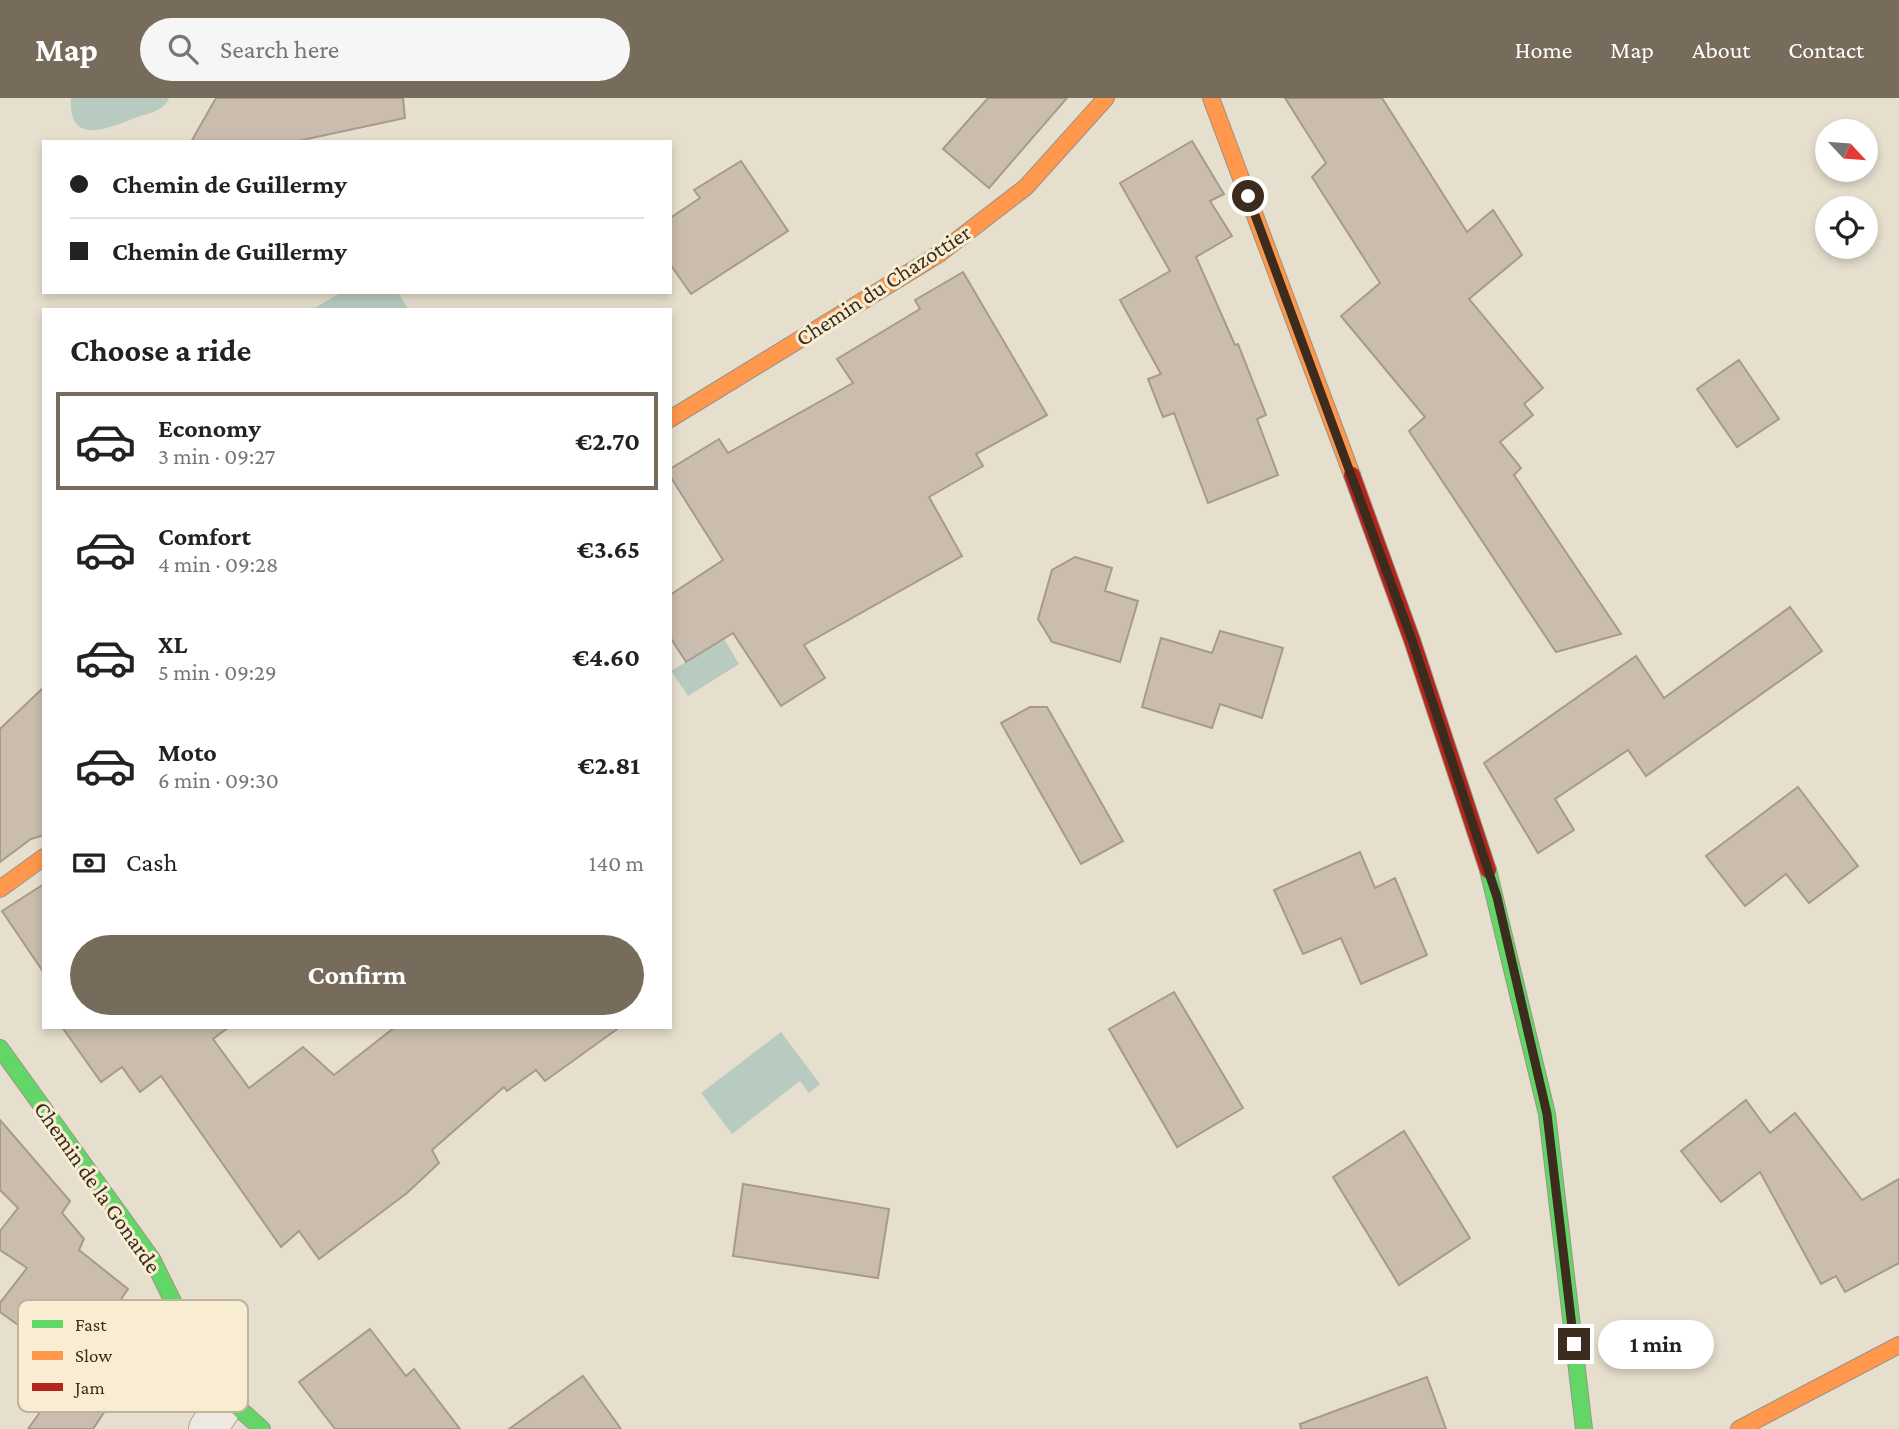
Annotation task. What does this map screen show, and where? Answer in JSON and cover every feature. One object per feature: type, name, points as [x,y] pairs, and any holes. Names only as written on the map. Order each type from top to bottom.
[{"type":"street","name":"Chemin du Chazottier","points":[[672,418],[939,254],[1026,187],[1106,98]]},
{"type":"street","points":[[1211,98],[1286,294],[1412,640],[1497,897],[1547,1114],[1584,1429]]},
{"type":"street","points":[[0,889],[42,858]]},
{"type":"street","name":"Chemin de la Gonarde","points":[[0,1048],[152,1259],[172,1300]]},
{"type":"street","points":[[1738,1429],[1899,1345]]},
{"type":"street","name":"Chemin de la Gonarde","points":[[218,1414],[262,1429]]},
{"type":"shaded area","points":[[71,98],[169,99],[163,107],[154,112],[113,126],[91,130],[76,123]]},
{"type":"shaded area","points":[[339,294],[399,294],[407,308],[314,308]]},
{"type":"shaded area","points":[[724,639],[739,664],[688,696],[672,670]]},
{"type":"shaded area","points":[[781,1032],[820,1084],[809,1093],[800,1081],[732,1134],[701,1093]]},
{"type":"building","points":[[216,98],[403,98],[405,118],[302,140],[192,140]]},
{"type":"building","points":[[988,98],[1067,98],[989,188],[943,149]]},
{"type":"building","points":[[1285,98],[1382,98],[1467,232],[1493,210],[1522,255],[1469,299],[1543,388],[1524,404],[1533,415],[1500,442],[1521,468],[1514,475],[1621,634],[1556,652],[1409,431],[1425,417],[1341,316],[1380,283],[1312,177],[1326,163]]},
{"type":"building","points":[[1192,141],[1224,194],[1210,201],[1232,236],[1196,257],[1235,345],[1238,344],[1266,415],[1257,419],[1278,475],[1208,503],[1174,413],[1163,417],[1148,379],[1161,374],[1120,300],[1170,271],[1120,183]]},
{"type":"building","points":[[741,161],[788,231],[691,294],[672,267],[672,217],[700,198],[694,190]]},
{"type":"building","points":[[963,272],[1047,415],[976,454],[983,466],[929,497],[962,556],[804,645],[825,678],[781,706],[733,633],[686,662],[672,640],[672,594],[723,560],[672,479],[672,468],[719,439],[728,453],[853,383],[837,359],[920,309],[915,300]]},
{"type":"building","points":[[1739,360],[1779,419],[1737,447],[1697,389]]},
{"type":"building","points":[[1075,557],[1112,568],[1105,591],[1138,601],[1120,662],[1052,642],[1038,619],[1052,570]]},
{"type":"building","points":[[1790,607],[1822,651],[1646,776],[1628,750],[1555,799],[1574,830],[1538,853],[1484,763],[1636,656],[1664,698]]},
{"type":"building","points":[[1220,631],[1283,648],[1262,718],[1220,704],[1212,728],[1142,707],[1161,638],[1212,653]]},
{"type":"building","points":[[42,689],[42,836],[31,839],[0,862],[0,729]]},
{"type":"building","points":[[1030,707],[1047,707],[1123,841],[1081,864],[1001,723]]},
{"type":"building","points":[[1798,787],[1858,866],[1809,903],[1786,874],[1745,906],[1706,856]]},
{"type":"building","points":[[1360,852],[1375,888],[1395,878],[1427,955],[1361,984],[1341,938],[1303,954],[1274,890]]},
{"type":"building","points":[[42,885],[42,970],[2,911]]},
{"type":"building","points":[[1174,992],[1243,1108],[1177,1147],[1109,1029]]},
{"type":"building","points":[[63,1029],[226,1029],[213,1039],[249,1088],[303,1047],[334,1075],[392,1029],[617,1029],[545,1081],[536,1070],[507,1091],[504,1087],[432,1150],[439,1163],[407,1193],[319,1259],[299,1231],[281,1247],[161,1076],[140,1092],[122,1067],[101,1082]]},
{"type":"building","points":[[1746,1100],[1770,1133],[1795,1113],[1862,1200],[1899,1179],[1899,1263],[1845,1292],[1836,1276],[1821,1284],[1760,1172],[1721,1202],[1681,1151]]},
{"type":"building","points":[[0,1120],[70,1201],[62,1213],[84,1239],[79,1250],[128,1289],[121,1300],[18,1300],[18,1325],[0,1312],[0,1303],[27,1268],[0,1250],[0,1231],[18,1208],[0,1190]]},
{"type":"building","points":[[1404,1131],[1470,1238],[1399,1285],[1333,1177]]},
{"type":"building","points":[[743,1184],[889,1209],[878,1278],[733,1256]]},
{"type":"building","points":[[370,1329],[406,1376],[414,1369],[460,1429],[335,1429],[299,1382]]},
{"type":"building","points":[[583,1376],[621,1429],[509,1429]]},
{"type":"building","points":[[1427,1377],[1446,1429],[1301,1429],[1300,1424]]},
{"type":"building","points":[[40,1412],[104,1412],[93,1429],[28,1429]]},
{"type":"traffic: fast","points":[[1488,870],[1547,1114],[1584,1429]]},
{"type":"traffic: fast","points":[[0,1048],[152,1259],[172,1300]]},
{"type":"traffic: fast","points":[[243,1412],[262,1429]]},
{"type":"traffic: slow","points":[[672,418],[939,254],[1026,187],[1106,98]]},
{"type":"traffic: slow","points":[[1211,98],[1352,475]]},
{"type":"traffic: slow","points":[[0,889],[42,858]]},
{"type":"traffic: slow","points":[[1739,1429],[1899,1345]]},
{"type":"traffic: jam","points":[[1352,475],[1412,640],[1488,870]]},
{"type":"route","points":[[1248,196],[1412,640],[1497,897],[1547,1114],[1574,1344]]}]
